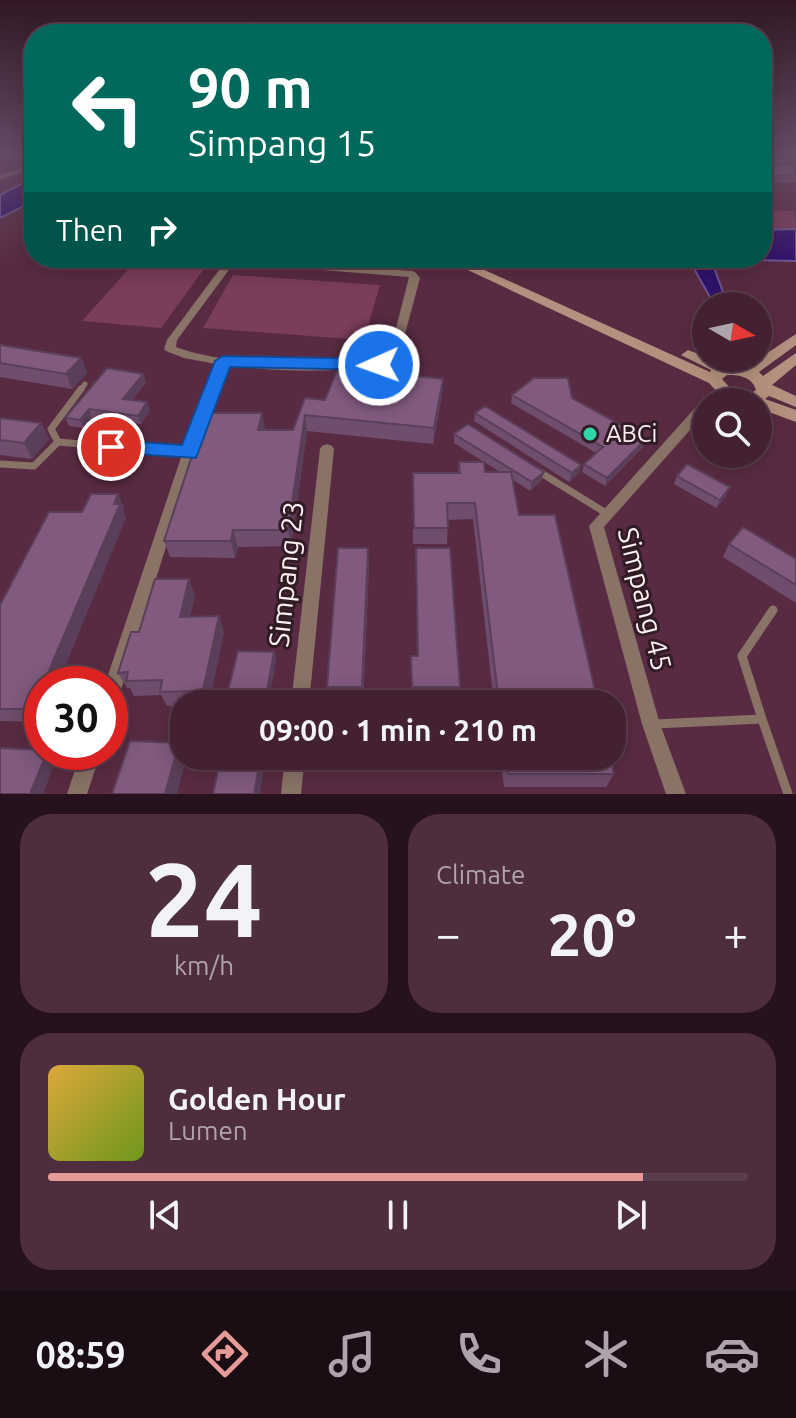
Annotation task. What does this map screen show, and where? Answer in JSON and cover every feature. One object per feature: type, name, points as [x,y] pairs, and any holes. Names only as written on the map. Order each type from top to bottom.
[{"type":"main road","points":[[471,268],[719,378],[748,373],[796,338]]},
{"type":"main road","points":[[492,268],[719,378],[726,388]]},
{"type":"main road","points":[[763,388],[796,358]]},
{"type":"main road","points":[[748,373],[758,388]]},
{"type":"main road","points":[[772,395],[796,402]]},
{"type":"main road","points":[[772,399],[796,416]]},
{"type":"street","points":[[225,268],[172,340],[170,349],[223,361],[379,365],[394,358],[415,278],[405,271],[358,268]]},
{"type":"street","points":[[120,666],[189,453],[223,361]]},
{"type":"street","name":"Simpang 45","points":[[714,388],[719,378]]},
{"type":"street","name":"Simpang 45","points":[[676,794],[651,724],[596,526],[692,418]]},
{"type":"street","name":"Simpang 23","points":[[301,690],[327,449]]},
{"type":"street","points":[[77,794],[85,770]]},
{"type":"street","points":[[291,794],[294,770]]},
{"type":"lane","points":[[51,429],[85,384]]},
{"type":"lane","points":[[38,427],[51,429]]},
{"type":"lane","points":[[51,429],[58,442]]},
{"type":"lane","points":[[0,464],[34,466],[58,442],[189,453]]},
{"type":"lane","points":[[531,467],[606,513]]},
{"type":"lane","points":[[773,610],[742,656],[788,794]]},
{"type":"lane","points":[[651,724],[762,719]]},
{"type":"shaded area","points":[[9,190],[24,190],[24,206],[0,218],[0,195]]},
{"type":"shaded area","points":[[772,210],[795,211],[796,229],[772,230]]},
{"type":"shaded area","points":[[796,229],[796,261],[772,260],[772,230]]},
{"type":"shaded area","points":[[130,268],[205,268],[161,328],[82,321]]},
{"type":"shaded area","points":[[694,268],[714,268],[723,292],[707,292]]},
{"type":"shaded area","points":[[233,275],[380,285],[364,340],[203,328]]},
{"type":"building","points":[[0,345],[81,358],[66,374],[0,363]]},
{"type":"building","points":[[107,368],[143,374],[123,399],[147,402],[138,416],[89,409],[80,420],[65,418]]},
{"type":"building","points":[[338,368],[443,379],[434,428],[305,415],[288,530],[233,530],[231,541],[164,541],[206,413],[262,413],[258,430],[293,430],[305,398],[325,400]]},
{"type":"building","name":"ABCi","points":[[534,378],[568,378],[572,398],[646,439],[607,478],[584,464],[603,447],[512,395]]},
{"type":"building","points":[[485,406],[581,465],[572,473],[475,413]]},
{"type":"building","points":[[0,418],[41,423],[24,443],[0,440]]},
{"type":"building","points":[[468,424],[544,472],[532,482],[454,434]]},
{"type":"building","points":[[459,462],[484,462],[485,472],[511,472],[519,515],[555,515],[595,690],[497,690],[475,503],[447,503],[448,528],[414,528],[413,473],[460,473]]},
{"type":"building","points":[[687,464],[730,487],[720,500],[677,476]]},
{"type":"building","points":[[91,494],[118,494],[114,504],[120,504],[51,666],[24,666],[24,709],[0,709],[0,605],[49,512],[82,512]]},
{"type":"building","points":[[743,527],[796,559],[796,585],[729,544]]},
{"type":"building","points":[[338,548],[368,548],[362,687],[327,687]]},
{"type":"building","points":[[416,548],[450,548],[460,687],[412,687],[411,656],[418,656]]},
{"type":"building","points":[[155,579],[189,579],[180,617],[219,616],[203,690],[160,692],[162,680],[128,681],[128,666],[120,666],[131,632],[139,632]]},
{"type":"building","points":[[238,651],[274,652],[267,690],[228,690]]},
{"type":"building","points":[[130,741],[170,743],[172,770],[165,794],[112,794],[120,770],[128,770]]},
{"type":"building","points":[[0,748],[24,749],[24,770],[40,770],[30,794],[0,794]]},
{"type":"building","points":[[218,770],[258,770],[254,794],[213,794]]},
{"type":"building","points":[[508,770],[613,770],[614,774],[508,774]]},
{"type":"place","name":"ABCi","points":[[590,434]]},
{"type":"route","points":[[111,447],[189,453],[223,361],[379,365]]}]
